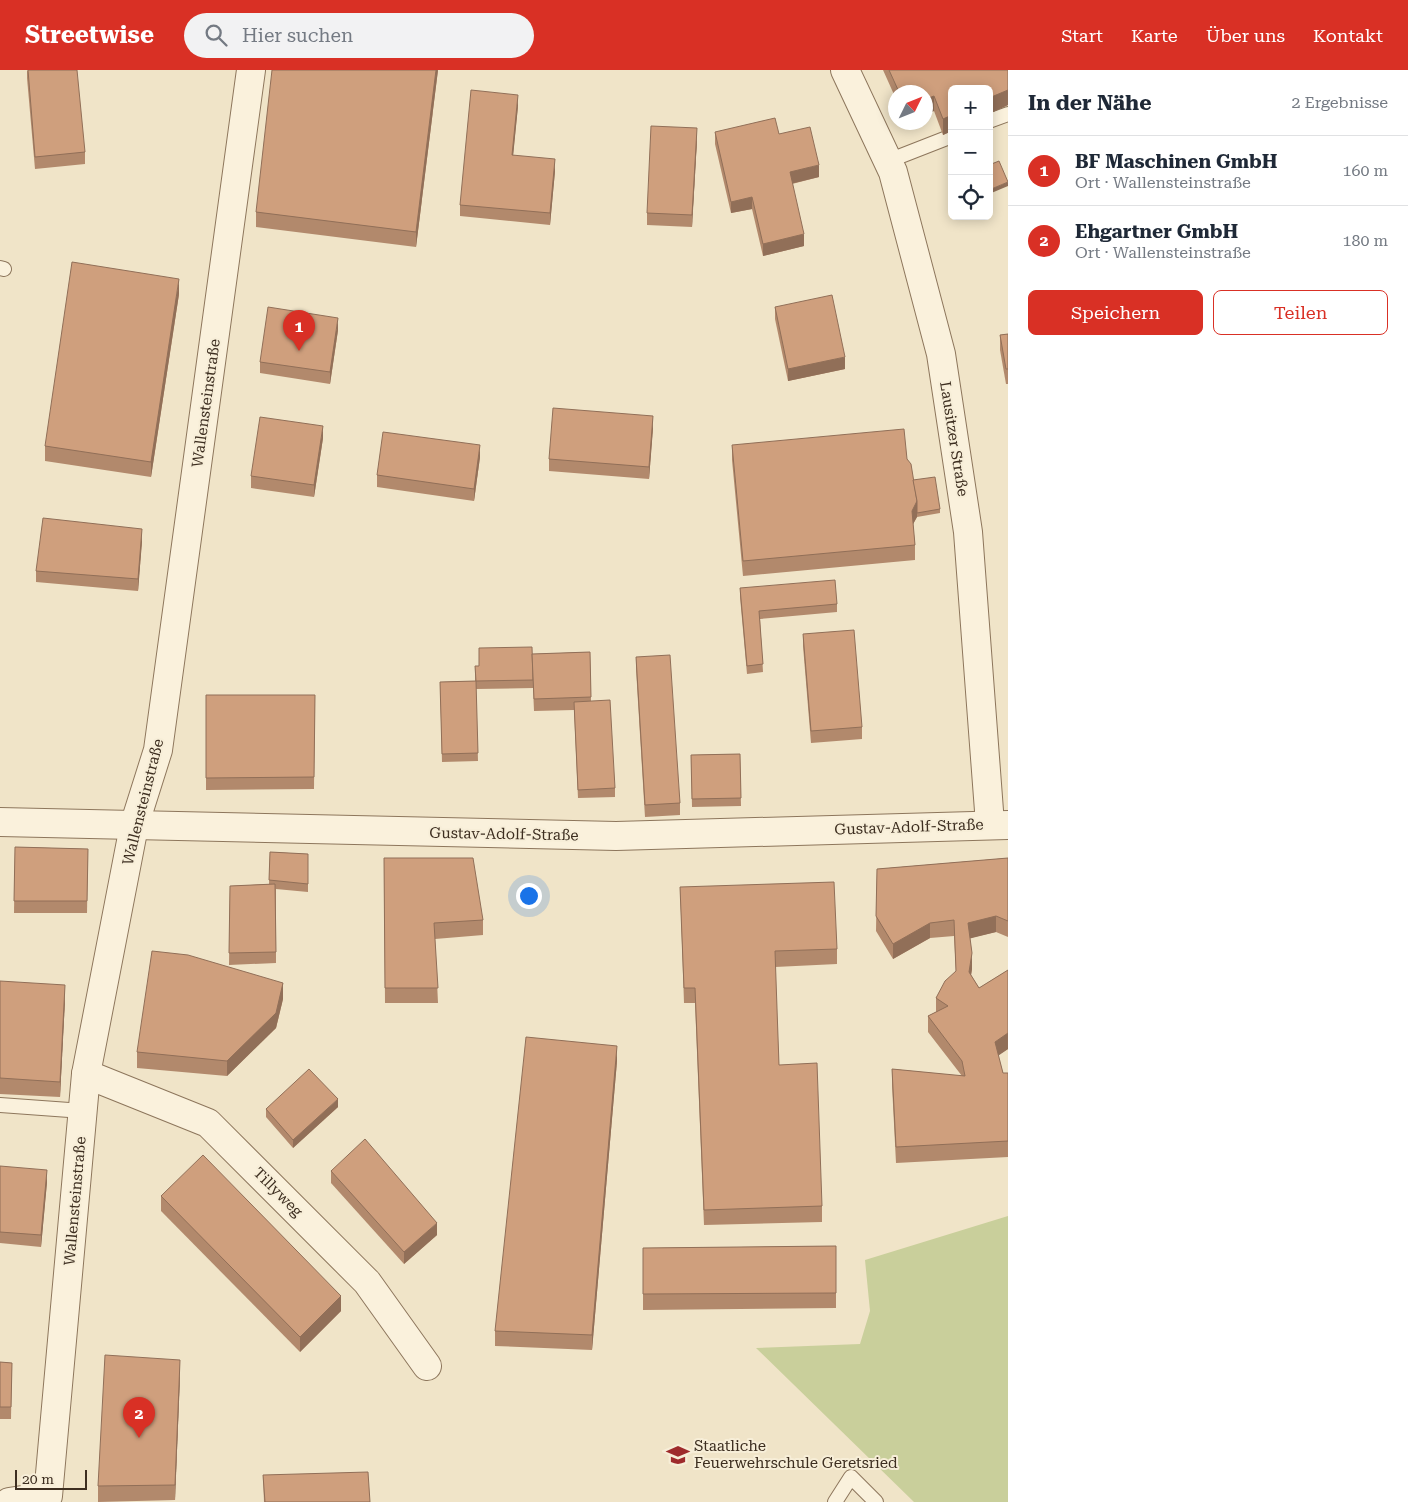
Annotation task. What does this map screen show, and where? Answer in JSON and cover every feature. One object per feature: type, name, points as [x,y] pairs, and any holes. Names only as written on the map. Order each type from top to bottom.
[{"type":"street","name":"Wallensteinstraße","points":[[9,1502],[48,1499],[86,1074],[134,826],[158,750],[252,70]]},
{"type":"street","name":"Lausitzer Straße","points":[[845,70],[893,172],[942,354],[968,532],[999,824]]},
{"type":"street","name":"Gustav-Adolf-Straße","points":[[0,822],[622,836],[999,824]]},
{"type":"street","name":"Tillyweg","points":[[86,1074],[208,1123],[367,1282],[427,1366]]},
{"type":"lane","points":[[993,120],[1008,114]]},
{"type":"lane","points":[[888,161],[948,138]]},
{"type":"lane","points":[[0,1105],[83,1111]]},
{"type":"lane","points":[[835,1502],[851,1477],[876,1502]]},
{"type":"green space","points":[[1008,1216],[1008,1502],[914,1502],[756,1348],[860,1344],[870,1311],[865,1260]]},
{"type":"building","points":[[28,70],[77,70],[85,152],[35,157]]},
{"type":"building","points":[[272,70],[436,70],[416,232],[256,212]]},
{"type":"building","points":[[889,70],[1008,70],[1008,90],[993,96],[993,85],[948,85],[948,117],[943,119],[933,96],[933,85],[896,85]]},
{"type":"building","points":[[471,90],[518,95],[512,155],[555,159],[550,213],[460,205]]},
{"type":"building","points":[[775,118],[779,134],[810,127],[819,165],[790,172],[804,234],[763,244],[752,197],[731,202],[715,132]]},
{"type":"building","points":[[651,126],[697,128],[692,215],[647,213]]},
{"type":"building","points":[[999,161],[1008,182],[993,188],[993,175],[993,163]]},
{"type":"building","points":[[72,262],[179,279],[151,462],[45,446]]},
{"type":"building","points":[[832,295],[845,357],[788,369],[775,307]]},
{"type":"building","points":[[268,307],[338,318],[330,372],[260,362]]},
{"type":"building","points":[[1008,334],[1008,369],[1006,369],[1000,335]]},
{"type":"building","points":[[553,408],[653,416],[649,467],[549,459]]},
{"type":"building","points":[[260,417],[323,426],[314,485],[251,476]]},
{"type":"building","points":[[904,429],[907,459],[911,464],[917,501],[912,511],[915,545],[743,561],[732,445]]},
{"type":"building","points":[[383,432],[480,445],[474,489],[377,475]]},
{"type":"building","points":[[935,477],[940,509],[917,513],[913,480]]},
{"type":"building","points":[[43,518],[142,529],[138,579],[36,571]]},
{"type":"building","points":[[835,580],[837,604],[759,611],[763,664],[747,666],[740,588]]},
{"type":"building","points":[[854,630],[862,727],[811,731],[803,634]]},
{"type":"building","points":[[532,647],[533,680],[476,681],[475,666],[479,666],[479,648]]},
{"type":"building","points":[[590,652],[591,697],[534,699],[532,654]]},
{"type":"building","points":[[670,655],[680,803],[645,805],[636,657]]},
{"type":"building","points":[[476,681],[478,753],[442,754],[440,682]]},
{"type":"building","points":[[206,695],[315,695],[314,777],[206,778]]},
{"type":"building","points":[[610,700],[615,788],[578,790],[574,702]]},
{"type":"building","points":[[740,754],[741,798],[692,799],[691,755]]},
{"type":"building","points":[[15,847],[88,849],[87,901],[14,901]]},
{"type":"building","points":[[270,852],[308,854],[308,884],[269,880]]},
{"type":"building","points":[[384,858],[473,858],[483,920],[434,923],[438,988],[385,988]]},
{"type":"building","points":[[1008,858],[1008,921],[996,916],[968,923],[972,953],[969,972],[979,988],[1008,970],[1008,1033],[995,1042],[1003,1073],[1008,1073],[1008,1141],[896,1147],[892,1069],[965,1076],[962,1061],[928,1016],[948,1006],[936,998],[945,981],[956,971],[954,920],[930,923],[893,944],[876,916],[877,869]]},
{"type":"building","points":[[834,882],[837,949],[775,951],[779,1065],[817,1063],[822,1206],[704,1210],[695,988],[684,988],[680,887]]},
{"type":"building","points":[[275,884],[276,952],[229,953],[230,886]]},
{"type":"building","points":[[152,951],[188,955],[283,983],[276,1013],[227,1061],[137,1052]]},
{"type":"building","points":[[0,981],[65,985],[60,1082],[0,1078]]},
{"type":"building","points":[[526,1037],[617,1046],[592,1335],[495,1331]]},
{"type":"building","points":[[309,1069],[338,1099],[293,1140],[266,1109]]},
{"type":"building","points":[[365,1139],[437,1223],[404,1252],[331,1171]]},
{"type":"building","points":[[203,1155],[341,1296],[300,1337],[161,1196]]},
{"type":"building","points":[[0,1166],[47,1170],[41,1235],[0,1232]]},
{"type":"building","points":[[836,1246],[836,1293],[643,1294],[643,1248]]},
{"type":"building","points":[[105,1355],[180,1360],[175,1485],[98,1486]]},
{"type":"building","points":[[0,1362],[12,1363],[11,1407],[0,1407]]},
{"type":"building","points":[[368,1472],[370,1502],[265,1502],[263,1475]]},
{"type":"place","name":"BF Maschinen GmbH","points":[[299,351]]},
{"type":"place","name":"Ehgartner GmbH","points":[[139,1438]]},
{"type":"place","name":"Staatliche Feuerwehrschule Geretsried","points":[[678,1455]]}]
